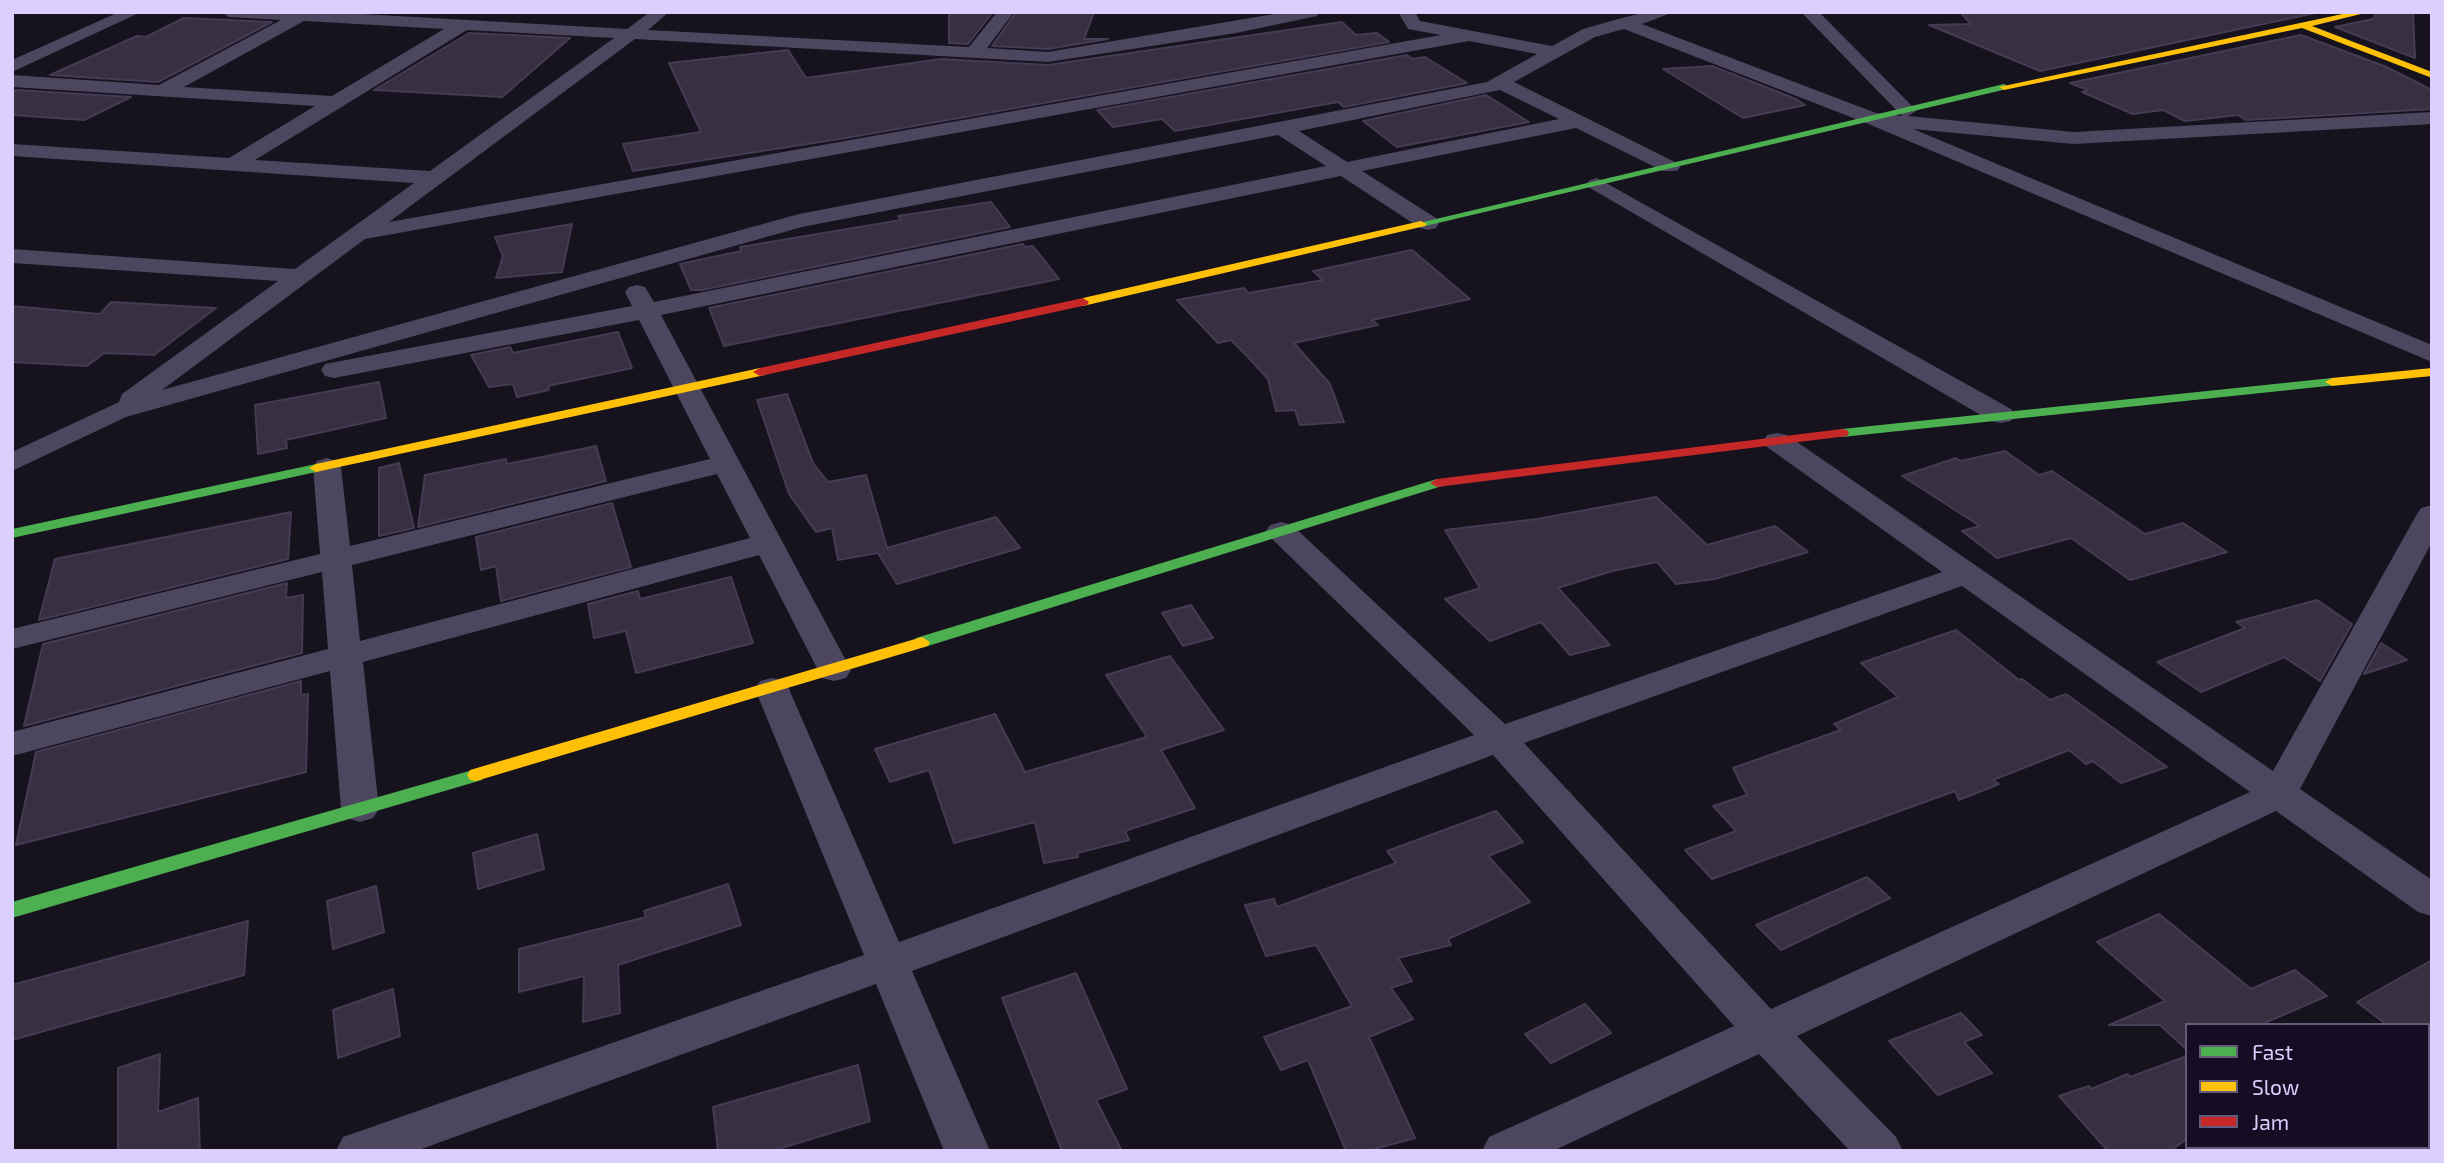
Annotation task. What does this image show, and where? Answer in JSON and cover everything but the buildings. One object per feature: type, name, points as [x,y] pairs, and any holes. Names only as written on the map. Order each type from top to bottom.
[{"type":"street","points":[[12,67],[132,12]]},
{"type":"street","points":[[229,12],[305,14],[1048,57],[1236,28],[1311,12]]},
{"type":"street","points":[[12,463],[116,411],[661,12]]},
{"type":"street","points":[[974,53],[1006,12]]},
{"type":"street","points":[[1406,12],[1414,25],[1553,52]]},
{"type":"street","points":[[1578,12],[1588,33]]},
{"type":"street","points":[[116,411],[799,221],[1282,129],[1500,82],[1588,33],[1666,12]]},
{"type":"street","points":[[1809,12],[1906,111]]},
{"type":"street","points":[[2273,12],[2432,75]]},
{"type":"street","points":[[12,534],[688,388],[1428,223],[2002,88],[2306,27],[2365,12]]},
{"type":"street","points":[[162,91],[305,14]]},
{"type":"street","points":[[1624,23],[1873,119],[2432,354]]},
{"type":"street","points":[[232,165],[463,25]]},
{"type":"street","points":[[357,234],[1468,36]]},
{"type":"street","points":[[12,81],[335,102]]},
{"type":"street","points":[[1500,82],[1670,167]]},
{"type":"street","points":[[1873,119],[2074,138],[2432,118]]},
{"type":"street","points":[[116,411],[647,310],[1579,121]]},
{"type":"street","points":[[1282,129],[1428,223]]},
{"type":"street","points":[[12,150],[434,178]]},
{"type":"street","points":[[1597,184],[2001,415]]},
{"type":"street","points":[[12,256],[300,276]]},
{"type":"street","points":[[625,270],[834,670]]},
{"type":"street","points":[[12,910],[772,689],[1429,484],[2001,415],[2432,372]]},
{"type":"street","points":[[1777,441],[2432,901]]},
{"type":"street","points":[[12,639],[727,463]]},
{"type":"street","points":[[327,467],[360,809]]},
{"type":"street","points":[[1505,1151],[2279,794],[2432,514]]},
{"type":"street","points":[[1281,531],[1499,739],[1765,1031],[1880,1151]]},
{"type":"street","points":[[12,744],[768,543]]},
{"type":"street","points":[[359,1151],[888,963],[1499,739],[1967,574]]},
{"type":"street","points":[[772,689],[967,1151]]},
{"type":"traffic: fast","points":[[1421,224],[2004,87]]},
{"type":"traffic: fast","points":[[1842,433],[2332,382]]},
{"type":"traffic: fast","points":[[12,534],[316,468]]},
{"type":"traffic: fast","points":[[922,642],[1437,483]]},
{"type":"traffic: fast","points":[[12,910],[476,775]]},
{"type":"traffic: slow","points":[[2004,87],[2365,12]]},
{"type":"traffic: slow","points":[[2303,25],[2432,75]]},
{"type":"traffic: slow","points":[[1083,302],[1421,224]]},
{"type":"traffic: slow","points":[[316,468],[760,372]]},
{"type":"traffic: slow","points":[[2332,382],[2432,372]]},
{"type":"traffic: slow","points":[[476,775],[922,642]]},
{"type":"traffic: jam","points":[[760,372],[1083,302]]},
{"type":"traffic: jam","points":[[1437,483],[1842,433]]}]
